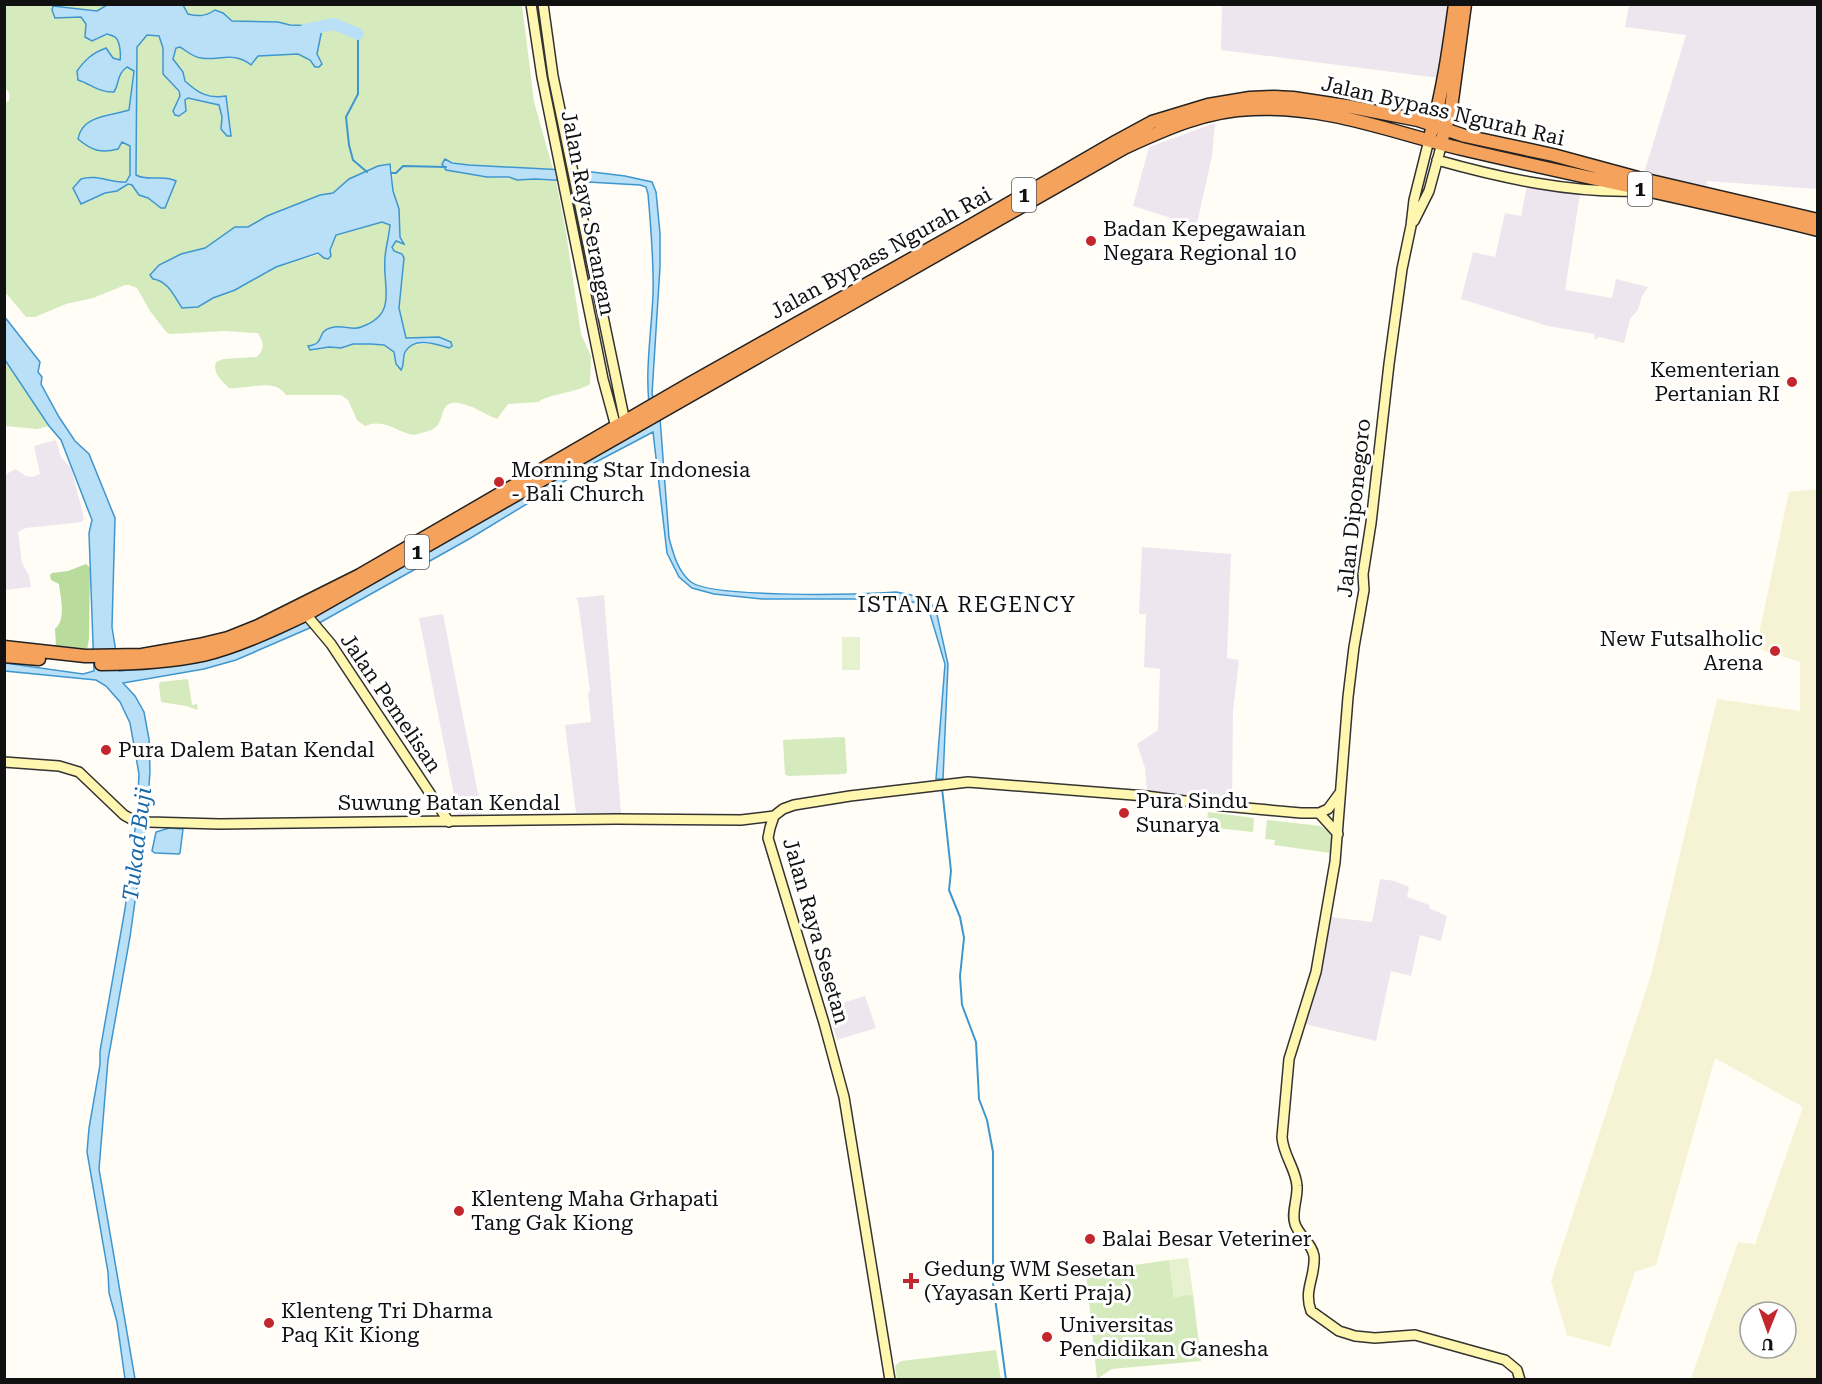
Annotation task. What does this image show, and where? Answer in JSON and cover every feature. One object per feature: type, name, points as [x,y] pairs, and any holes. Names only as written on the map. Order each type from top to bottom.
[{"type":"highway","points":[[1435,142],[1439,128],[1455,4]]},
{"type":"highway","points":[[1439,128],[1451,108],[1465,4]]},
{"type":"highway","name":"Jalan Bypass Ngurah Rai","points":[[965,234],[1152,122],[1208,105],[1250,98],[1293,98],[1418,120],[1465,136],[1553,155],[1638,178],[1818,220]]},
{"type":"highway","name":"Jalan Bypass Ngurah Rai","points":[[4,656],[121,660],[228,638],[305,613],[360,575],[551,470],[965,234],[1124,148],[1165,129],[1212,114],[1251,109],[1296,110],[1342,116],[1435,142],[1818,230]]},
{"type":"highway","name":"Jalan Bypass Ngurah Rai","points":[[551,470],[621,425],[647,415]]},
{"type":"highway","name":"Jalan Bypass Ngurah Rai","points":[[4,647],[85,660]]},
{"type":"street","name":"Jalan Raya Serangan","points":[[531,4],[542,77],[603,379],[621,425]]},
{"type":"street","name":"Jalan Raya Serangan","points":[[543,4],[548,44],[621,425]]},
{"type":"street","name":"Jalan Diponegoro","points":[[1411,226],[1429,191],[1437,160],[1435,142]]},
{"type":"street","name":"Jalan Diponegoro","points":[[1435,142],[1414,200],[1402,269],[1363,574],[1364,590],[1354,647],[1339,794],[1338,834],[1316,972],[1289,1059],[1282,1129],[1283,1147],[1296,1179],[1295,1226],[1313,1253],[1314,1262],[1307,1294],[1311,1311],[1339,1331],[1364,1337],[1415,1335],[1505,1360],[1516,1370],[1520,1380]]},
{"type":"street","points":[[1437,160],[1483,173],[1528,182],[1600,190],[1647,190]]},
{"type":"street","name":"Jalan Pemelisan","points":[[305,613],[320,629],[379,714],[449,822]]},
{"type":"street","name":"Suwung Batan Kendal","points":[[4,762],[59,766],[79,772],[124,815],[134,820],[148,822],[220,824],[617,819],[750,820],[774,816]]},
{"type":"street","name":"Jalan Raya Sesetan","points":[[890,1380],[844,1097],[768,838],[774,816],[783,809],[809,802],[969,782],[1061,788],[1224,806],[1319,813]]},
{"type":"street","points":[[1338,834],[1319,813],[1329,809],[1339,794]]},
{"type":"street","points":[[750,820],[762,829],[768,838]]},
{"type":"shaded area","points":[[1222,5],[1449,5],[1439,78],[1221,50]]},
{"type":"shaded area","points":[[1629,5],[1817,5],[1817,189],[1707,181],[1706,188],[1644,173],[1686,35],[1625,27]]},
{"type":"shaded area","points":[[1215,123],[1212,156],[1196,228],[1171,224],[1171,218],[1133,206],[1149,147]]},
{"type":"shaded area","points":[[1527,185],[1580,194],[1565,290],[1612,298],[1616,279],[1648,287],[1642,296],[1638,310],[1630,319],[1624,343],[1599,337],[1595,340],[1594,334],[1548,326],[1461,299],[1473,252],[1495,257],[1505,213],[1521,216]]},
{"type":"shaded area","points":[[56,440],[61,457],[71,468],[84,518],[82,522],[26,528],[18,532],[22,563],[29,575],[31,587],[5,590],[5,475],[15,469],[26,476],[32,477],[40,474],[34,446]]},
{"type":"shaded area","points":[[1817,489],[1817,1379],[1691,1379],[1738,1242],[1755,1244],[1803,1107],[1715,1058],[1656,1265],[1635,1272],[1610,1347],[1567,1335],[1551,1281],[1651,975],[1717,699],[1800,711],[1800,662],[1756,648],[1789,492]]},
{"type":"shaded area","points":[[1142,547],[1231,554],[1227,658],[1239,660],[1233,711],[1232,804],[1147,792],[1145,768],[1137,744],[1158,730],[1160,669],[1144,667],[1146,614],[1139,614]]},
{"type":"shaded area","points":[[604,595],[621,813],[576,813],[565,725],[591,722],[588,694],[590,691],[576,598]]},
{"type":"shaded area","points":[[443,614],[482,814],[458,815],[419,618]]},
{"type":"shaded area","points":[[1380,879],[1395,881],[1409,887],[1407,897],[1430,905],[1429,908],[1447,916],[1441,941],[1420,935],[1411,976],[1391,971],[1376,1041],[1305,1024],[1321,969],[1331,917],[1372,922]]},
{"type":"shaded area","points":[[865,996],[876,1028],[837,1040],[827,1008]]},
{"type":"green space","points":[[4,5],[107,5],[97,11],[53,7],[55,18],[81,17],[86,24],[85,37],[93,41],[111,36],[115,37],[119,45],[120,60],[113,58],[108,51],[87,58],[77,71],[78,80],[100,90],[114,92],[124,70],[127,67],[134,71],[129,110],[107,114],[92,120],[120,145],[122,141],[130,147],[130,175],[126,182],[98,177],[94,199],[105,193],[117,191],[128,184],[157,206],[172,178],[150,179],[136,175],[137,47],[143,38],[152,34],[159,35],[163,48],[162,65],[170,83],[180,96],[173,111],[189,98],[219,105],[221,125],[231,128],[222,96],[206,96],[185,80],[185,76],[173,59],[176,48],[180,46],[195,54],[219,58],[246,59],[271,54],[287,54],[302,57],[312,64],[318,58],[322,29],[318,26],[278,22],[232,21],[219,11],[196,16],[188,14],[183,5],[522,5],[534,102],[553,169],[481,167],[454,163],[445,159],[442,164],[487,177],[556,181],[581,334],[591,356],[590,384],[539,402],[508,404],[497,419],[469,406],[458,403],[448,404],[436,427],[413,435],[388,425],[365,426],[357,420],[348,400],[341,395],[286,395],[281,390],[267,385],[229,388],[215,370],[216,362],[223,359],[257,357],[263,345],[258,333],[224,331],[167,333],[150,311],[137,288],[129,285],[93,298],[66,304],[35,317],[26,317],[5,292],[4,103],[9,101],[10,97],[9,92],[5,89]],"holes":[[[378,166],[392,168],[393,191],[399,209],[400,237],[403,243],[397,241],[392,247],[394,251],[402,254],[399,308],[406,338],[439,337],[444,347],[433,343],[412,345],[404,354],[403,367],[398,368],[394,352],[384,345],[353,344],[338,348],[310,350],[308,347],[320,341],[322,333],[345,326],[357,329],[374,322],[385,308],[388,301],[385,257],[390,225],[382,222],[335,235],[330,251],[276,267],[202,305],[182,308],[170,288],[157,279],[156,267],[181,254],[205,248],[235,227],[248,227],[267,216],[320,195],[333,193],[346,181]]]},
{"type":"green space","points":[[4,360],[49,426],[37,429],[5,426]]},
{"type":"green space","points":[[86,564],[90,568],[87,650],[56,647],[55,629],[61,620],[62,608],[59,584],[51,580],[50,575]]},
{"type":"green space","points":[[842,637],[860,637],[860,670],[842,670]]},
{"type":"green space","points":[[188,679],[192,705],[197,704],[198,710],[161,702],[160,682]]},
{"type":"green space","points":[[845,738],[847,772],[845,774],[788,776],[785,774],[783,740]]},
{"type":"green space","points":[[1208,812],[1254,818],[1253,832],[1206,827]]},
{"type":"green space","points":[[1267,820],[1321,826],[1333,835],[1330,853],[1274,845],[1275,840],[1265,839]]},
{"type":"green space","points":[[1188,1258],[1193,1294],[1174,1297],[1169,1260]]},
{"type":"green space","points":[[1169,1260],[1174,1297],[1193,1294],[1201,1361],[1112,1369],[1097,1379],[1086,1272]]},
{"type":"green space","points":[[996,1350],[1001,1379],[897,1379],[895,1366],[901,1361]]},
{"type":"water","points":[[107,5],[183,5],[188,14],[192,15],[209,14],[215,10],[223,13],[232,21],[318,26],[322,29],[317,54],[322,64],[315,67],[310,60],[298,54],[258,56],[251,65],[239,58],[207,59],[192,55],[180,47],[176,48],[173,59],[183,72],[185,81],[204,94],[214,97],[226,96],[231,136],[227,136],[221,129],[222,117],[219,105],[188,98],[185,100],[186,111],[179,116],[175,115],[173,111],[180,96],[179,91],[163,74],[163,48],[159,36],[147,35],[137,47],[136,175],[176,181],[165,208],[139,195],[132,185],[128,184],[117,191],[105,193],[81,204],[73,188],[81,179],[126,182],[130,175],[130,146],[122,142],[118,149],[101,151],[87,146],[78,139],[85,125],[91,121],[129,110],[134,71],[127,67],[124,70],[114,92],[100,90],[78,80],[77,71],[80,67],[89,57],[101,50],[106,48],[113,58],[120,60],[118,42],[115,37],[107,34],[92,41],[85,37],[86,24],[81,17],[55,18],[52,10],[53,6],[97,11]]},
{"type":"water","name":"Tukad Buji","points":[[445,159],[452,163],[469,165],[584,171],[652,182],[656,192],[660,233],[660,267],[652,394],[660,418],[669,538],[679,568],[691,582],[727,591],[789,594],[896,592],[913,595],[929,602],[936,610],[948,664],[943,779],[936,779],[945,664],[930,614],[919,604],[903,599],[762,599],[714,594],[692,588],[679,577],[667,553],[653,432],[596,462],[469,539],[312,627],[236,660],[204,669],[123,683],[135,696],[144,712],[149,739],[150,771],[147,815],[130,937],[108,1060],[99,1169],[135,1379],[125,1379],[87,1152],[100,1051],[125,909],[137,813],[139,774],[130,723],[120,702],[106,686],[96,680],[5,671],[5,663],[83,674],[94,671],[89,533],[92,520],[61,440],[49,426],[5,360],[4,316],[40,362],[38,372],[42,377],[41,384],[75,441],[89,454],[115,518],[112,627],[119,671],[188,663],[254,645],[302,623],[652,424],[648,392],[648,360],[653,270],[646,187],[487,177],[446,170],[442,164]]},
{"type":"water","points":[[390,164],[393,191],[399,209],[400,237],[404,244],[396,241],[392,247],[404,258],[399,308],[406,338],[439,337],[451,342],[452,346],[449,348],[425,342],[414,344],[405,352],[401,370],[396,364],[394,352],[384,345],[353,344],[341,348],[310,350],[308,346],[317,343],[326,330],[339,327],[358,328],[373,321],[385,307],[385,257],[390,225],[382,222],[336,235],[330,250],[331,256],[328,259],[318,253],[276,267],[198,307],[182,308],[167,286],[150,275],[159,265],[181,254],[205,248],[235,227],[248,227],[267,216],[320,195],[333,193],[349,179],[378,166]]},
{"type":"water","points":[[169,828],[183,829],[180,853],[155,853],[152,851],[156,832]]},
{"type":"waterway","points":[[305,30],[334,24],[358,34]]},
{"type":"waterway","points":[[358,34],[358,94],[346,117],[353,160],[367,172]]},
{"type":"waterway","points":[[391,173],[396,173],[403,166],[446,167]]},
{"type":"waterway","points":[[942,788],[951,871],[949,890],[960,917],[964,938],[960,976],[962,1005],[976,1042],[979,1099],[987,1120],[993,1152],[993,1283],[1006,1380]]},
{"type":"place","name":"Badan Kepegawaian Negara Regional 10","points":[[1091,241]]},
{"type":"place","name":"Kementerian Pertanian RI","points":[[1792,382]]},
{"type":"place","name":"Morning Star Indonesia - Bali Church","points":[[499,482]]},
{"type":"place","name":"New Futsalholic Arena","points":[[1775,651]]},
{"type":"place","name":"Pura Dalem Batan Kendal","points":[[106,750]]},
{"type":"place","name":"Pura Sindu Sunarya","points":[[1124,813]]},
{"type":"place","name":"Klenteng Maha Grhapati Tang Gak Kiong","points":[[459,1211]]},
{"type":"place","name":"Balai Besar Veteriner","points":[[1090,1239]]},
{"type":"place","name":"Gedung WM Sesetan (Yayasan Kerti Praja)","points":[[911,1281]]},
{"type":"place","name":"Klenteng Tri Dharma Paq Kit Kiong","points":[[269,1323]]},
{"type":"place","name":"Universitas Pendidikan Ganesha","points":[[1047,1337]]},
{"type":"district","name":"ISTANA REGENCY","points":[[967,604]]}]
